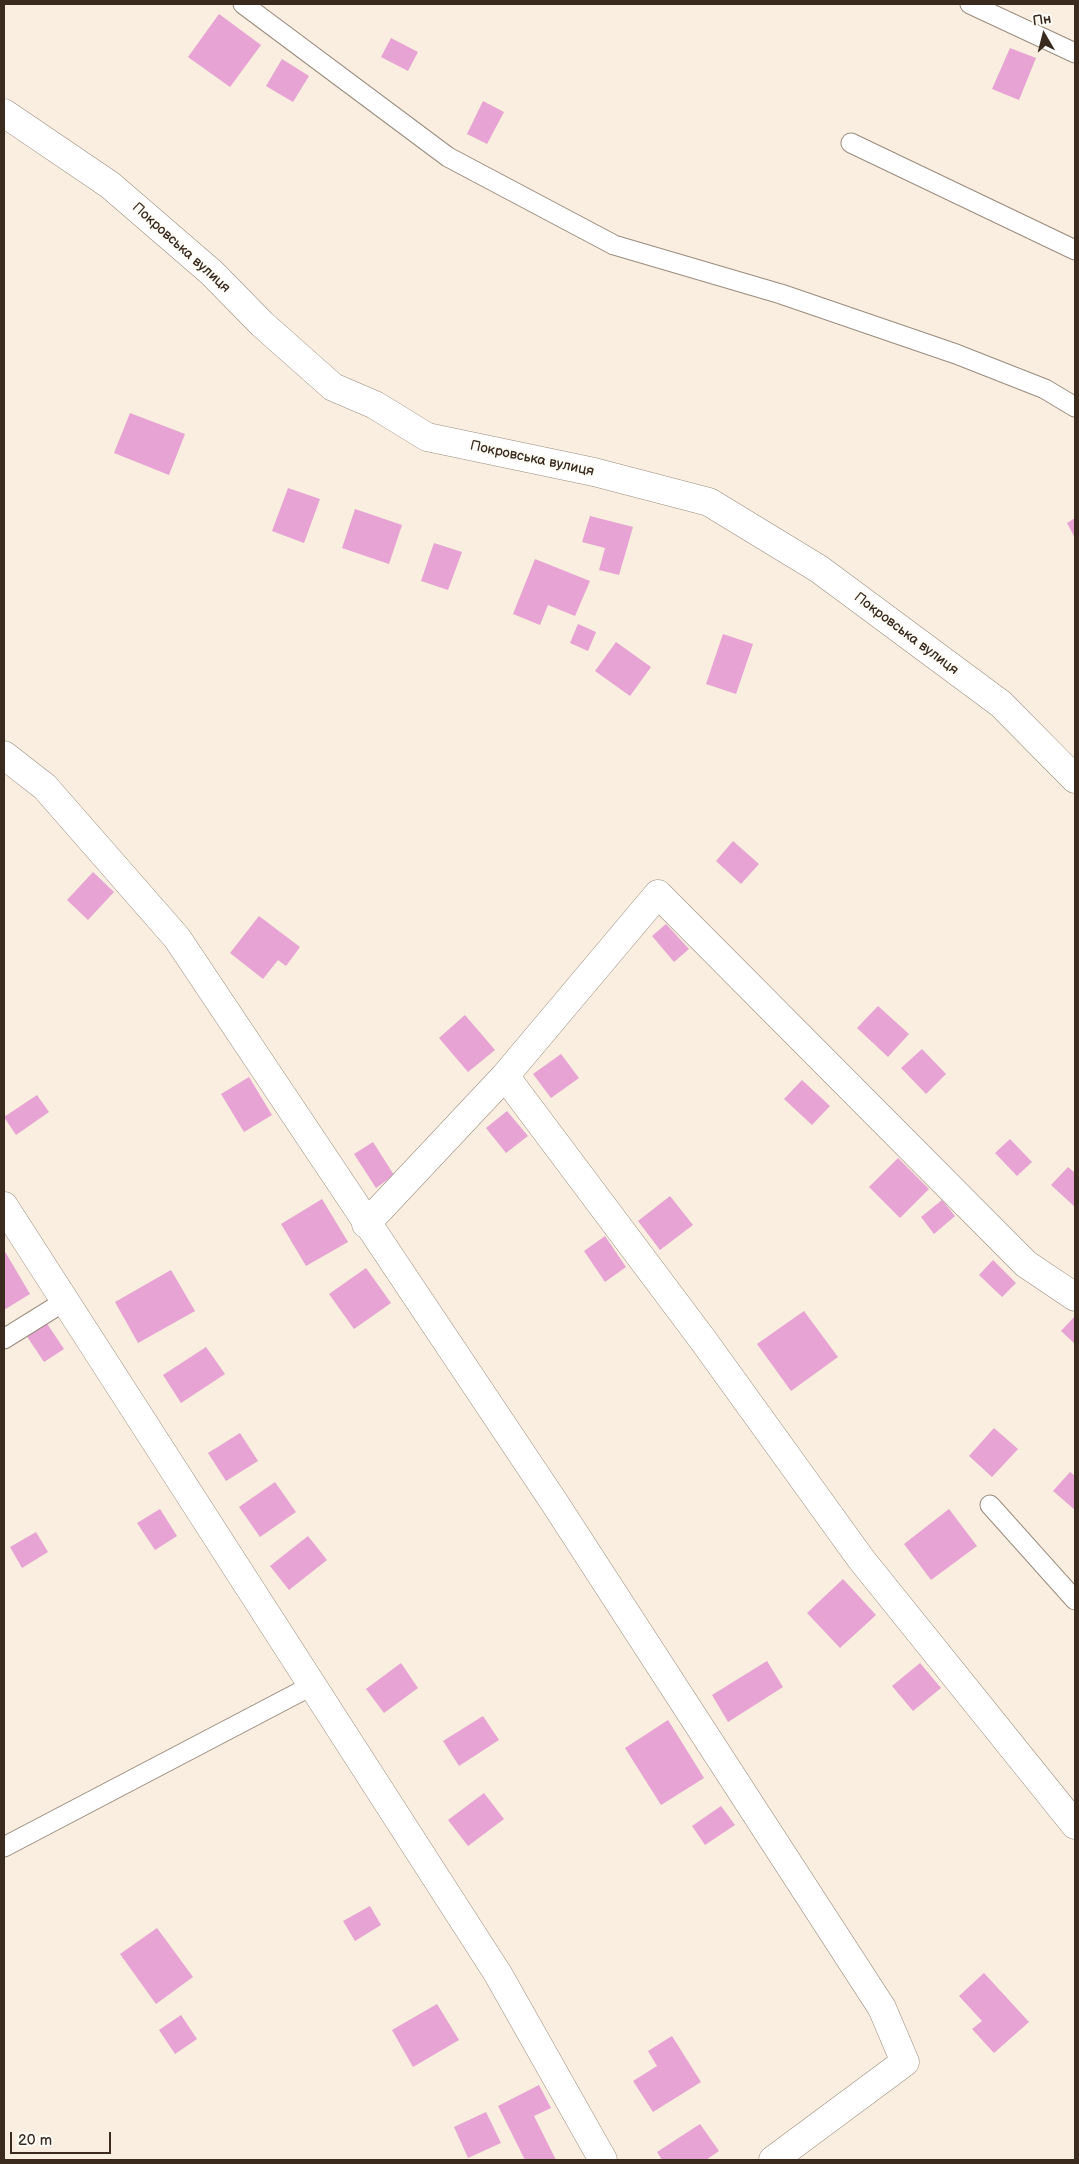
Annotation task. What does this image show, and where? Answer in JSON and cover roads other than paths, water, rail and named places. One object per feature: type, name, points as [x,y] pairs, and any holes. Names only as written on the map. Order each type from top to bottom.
[{"type":"street","name":"Покровська вулиця","points":[[4,113],[110,185],[212,273],[262,324],[333,387],[375,405],[427,436],[594,472],[709,502],[819,569],[1001,704],[1075,779]]},
{"type":"street","points":[[4,755],[45,787],[177,938],[366,1224],[559,1510],[882,2008],[905,2062],[773,2160]]},
{"type":"street","points":[[366,1224],[505,1076],[658,894],[1026,1264],[1075,1297]]},
{"type":"street","points":[[505,1076],[704,1340],[861,1559],[1075,1826]]},
{"type":"street","points":[[4,1206],[498,1974],[603,2160]]},
{"type":"lane","points":[[243,4],[448,157],[614,245],[781,294],[947,351],[1046,389],[1075,407]]},
{"type":"lane","points":[[970,4],[1075,53]]},
{"type":"lane","points":[[851,143],[1075,250]]},
{"type":"lane","points":[[4,1339],[66,1301]]},
{"type":"lane","points":[[990,1505],[1075,1600]]},
{"type":"lane","points":[[4,1847],[312,1685]]}]
